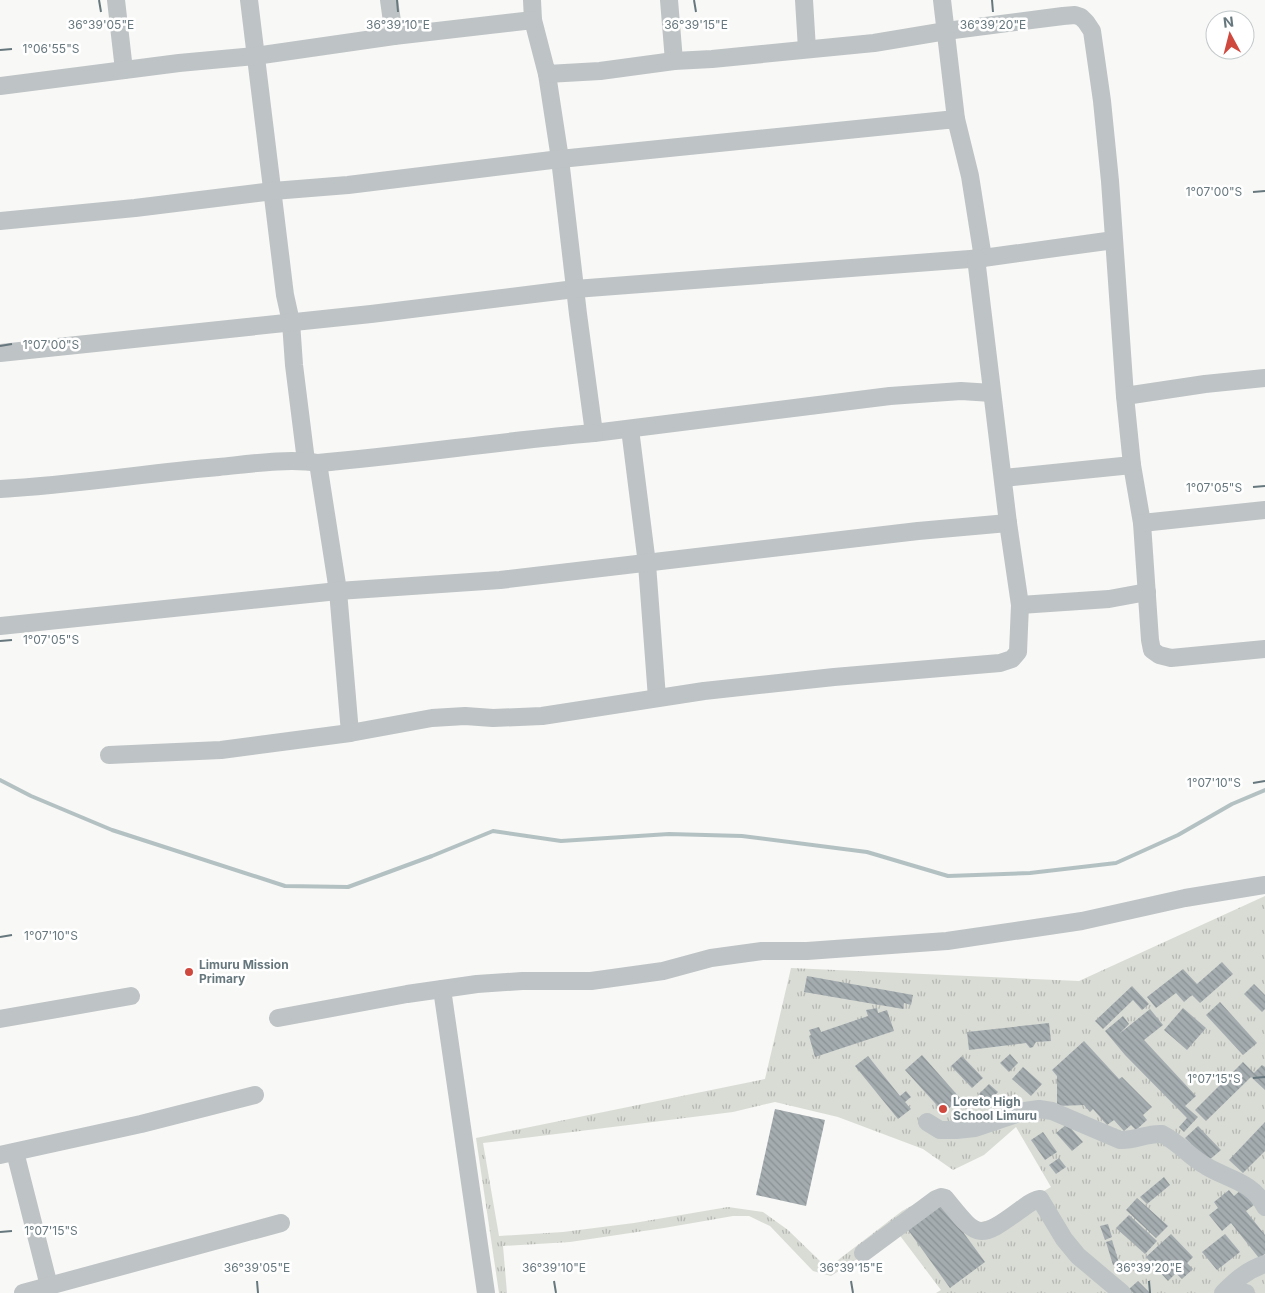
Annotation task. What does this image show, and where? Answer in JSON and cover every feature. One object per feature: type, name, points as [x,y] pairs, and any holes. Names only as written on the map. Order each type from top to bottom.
[{"type":"street","points":[[116,0],[124,70]]},
{"type":"street","points":[[249,0],[255,56],[262,94],[285,295],[291,322],[294,365],[338,591],[350,733]]},
{"type":"street","points":[[390,0],[394,36]]},
{"type":"street","points":[[532,0],[533,20],[547,74],[560,159],[594,433]]},
{"type":"street","points":[[668,0],[674,61]]},
{"type":"street","points":[[804,0],[807,49]]},
{"type":"street","points":[[109,755],[221,750],[350,733],[432,718],[542,716],[657,698],[834,677],[1000,663],[1012,659],[1018,652],[1020,605],[992,393],[980,258],[970,176],[956,119],[942,0]]},
{"type":"street","points":[[547,74],[600,71],[674,61],[874,43],[946,31],[1063,16],[1081,17],[1092,31],[1102,101],[1125,396],[1132,465],[1142,523],[1152,650],[1159,655],[1171,658],[1265,649]]},
{"type":"street","points":[[0,86],[255,56],[394,36],[533,20]]},
{"type":"street","points":[[0,221],[135,208],[273,191],[348,185],[560,159],[956,119]]},
{"type":"street","points":[[0,353],[371,314],[575,289],[980,258],[1114,240]]},
{"type":"street","points":[[1125,396],[1205,384],[1265,378]]},
{"type":"street","points":[[0,489],[89,482],[240,465],[388,457],[890,396],[961,391],[992,393]]},
{"type":"street","points":[[630,428],[647,564],[657,698]]},
{"type":"street","points":[[1004,478],[1132,465]]},
{"type":"street","points":[[1142,523],[1265,510]]},
{"type":"street","points":[[0,626],[338,591],[500,580],[918,531],[1008,523]]},
{"type":"street","points":[[1020,605],[1110,598],[1147,592]]},
{"type":"street","points":[[278,1018],[477,984],[522,980],[591,981],[663,971],[711,958],[762,951],[807,951],[947,941],[1082,921],[1185,898],[1265,885]]},
{"type":"street","points":[[442,989],[486,1293]]},
{"type":"street","points":[[0,1019],[131,996]]},
{"type":"street","points":[[49,1286],[8,1154],[141,1124],[254,1095]]},
{"type":"street","points":[[927,1122],[940,1130],[975,1128],[1026,1111],[1039,1109],[1052,1111],[1120,1140],[1162,1134],[1206,1166],[1248,1186],[1265,1207]]},
{"type":"street","points":[[863,1253],[941,1197],[945,1198],[974,1230],[982,1231],[997,1227],[1031,1202],[1040,1199],[1064,1239],[1078,1256],[1122,1293]]},
{"type":"street","points":[[23,1293],[281,1223]]},
{"type":"street","points":[[1224,1292],[1239,1277],[1254,1267],[1265,1264]]},
{"type":"street","points":[[1224,1292],[1246,1293]]},
{"type":"green space","name":"Loreto High School Limuru","points":[[1265,896],[1265,1293],[936,1293],[941,1290],[898,1233],[831,1276],[813,1271],[770,1226],[749,1216],[733,1216],[570,1242],[503,1246],[507,1293],[499,1293],[476,1138],[765,1079],[791,968],[1079,981]],"holes":[[[775,1102],[838,1117],[923,1149],[953,1170],[984,1155],[1016,1127],[1051,1187],[995,1219],[976,1223],[941,1190],[902,1211],[829,1267],[821,1262],[788,1230],[763,1212],[728,1207],[634,1223],[563,1232],[499,1236],[483,1143],[733,1112]]]},
{"type":"building","points":[[1222,962],[1233,974],[1200,1003],[1192,995],[1184,1002],[1176,993],[1156,1008],[1147,997],[1183,969],[1197,984]]},
{"type":"building","points":[[807,976],[913,995],[911,1005],[904,1003],[903,1009],[804,992]]},
{"type":"building","points":[[1254,984],[1265,995],[1265,1009],[1262,1012],[1244,994]]},
{"type":"building","points":[[1132,986],[1149,1004],[1142,1010],[1133,1000],[1103,1029],[1095,1021]]},
{"type":"building","points":[[1220,1002],[1257,1043],[1243,1055],[1206,1015]]},
{"type":"building","points":[[877,1008],[878,1013],[887,1010],[894,1031],[815,1057],[809,1030],[819,1027],[821,1032],[868,1016],[866,1010]]},
{"type":"building","points":[[1183,1008],[1206,1028],[1187,1050],[1164,1030]]},
{"type":"building","points":[[1150,1009],[1163,1025],[1144,1040],[1196,1096],[1185,1106],[1198,1117],[1184,1132],[1179,1127],[1187,1118],[1125,1055],[1105,1031],[1123,1016],[1129,1024],[1119,1034]]},
{"type":"building","points":[[1049,1023],[1051,1041],[1036,1042],[1030,1048],[1026,1043],[969,1050],[967,1032]]},
{"type":"building","points":[[1084,1041],[1119,1079],[1122,1077],[1152,1107],[1143,1115],[1147,1120],[1136,1130],[1131,1125],[1124,1131],[1114,1120],[1107,1125],[1093,1109],[1090,1112],[1084,1105],[1057,1106],[1057,1076],[1052,1070]]},
{"type":"building","points":[[1010,1054],[1018,1063],[1009,1072],[1000,1063]]},
{"type":"building","points":[[922,1055],[960,1098],[944,1113],[905,1070]]},
{"type":"building","points":[[868,1056],[900,1096],[906,1091],[911,1097],[905,1102],[911,1109],[898,1119],[855,1066]]},
{"type":"building","points":[[962,1056],[983,1078],[972,1088],[951,1066]]},
{"type":"building","points":[[1243,1062],[1254,1073],[1262,1065],[1265,1067],[1265,1090],[1251,1077],[1206,1121],[1195,1110]]},
{"type":"building","points":[[1023,1067],[1042,1084],[1031,1096],[1012,1079]]},
{"type":"building","points":[[989,1084],[998,1092],[988,1103],[979,1094]]},
{"type":"building","points":[[775,1109],[825,1120],[806,1206],[756,1195]]},
{"type":"building","points":[[1265,1122],[1265,1151],[1243,1173],[1229,1160]]},
{"type":"building","points":[[1067,1124],[1083,1142],[1072,1151],[1056,1133]]},
{"type":"building","points":[[1198,1126],[1221,1150],[1208,1161],[1185,1138]]},
{"type":"building","points":[[1043,1132],[1057,1152],[1045,1160],[1031,1140]]},
{"type":"building","points":[[1059,1158],[1066,1167],[1056,1174],[1049,1165]]},
{"type":"building","points":[[1164,1177],[1170,1185],[1147,1204],[1140,1197]]},
{"type":"building","points":[[1242,1189],[1254,1205],[1246,1211],[1265,1235],[1265,1254],[1259,1258],[1231,1223],[1222,1231],[1209,1215],[1218,1208],[1214,1202],[1229,1190],[1234,1196]]},
{"type":"building","points":[[1137,1198],[1168,1226],[1156,1238],[1126,1210]]},
{"type":"building","points":[[941,1202],[985,1262],[950,1288],[906,1227]]},
{"type":"building","points":[[1129,1215],[1157,1241],[1145,1254],[1116,1228]]},
{"type":"building","points":[[1108,1224],[1112,1237],[1105,1240],[1100,1226]]},
{"type":"building","points":[[1171,1234],[1193,1257],[1187,1263],[1193,1269],[1182,1279],[1176,1273],[1168,1281],[1146,1257]]},
{"type":"building","points":[[1225,1234],[1240,1252],[1217,1270],[1202,1252]]},
{"type":"building","points":[[1112,1240],[1119,1263],[1113,1265],[1106,1242]]},
{"type":"building","points":[[1138,1281],[1150,1293],[1133,1293],[1129,1289]]},
{"type":"waterway","points":[[0,780],[31,796],[112,830],[285,886],[348,887],[493,831],[561,841],[669,834],[742,836],[867,852],[948,876],[1030,873],[1116,863],[1178,835],[1232,804],[1265,790]]},
{"type":"place","name":"Limuru Mission Primary","points":[[189,972]]},
{"type":"place","name":"Loreto High School Limuru","points":[[943,1109]]}]
